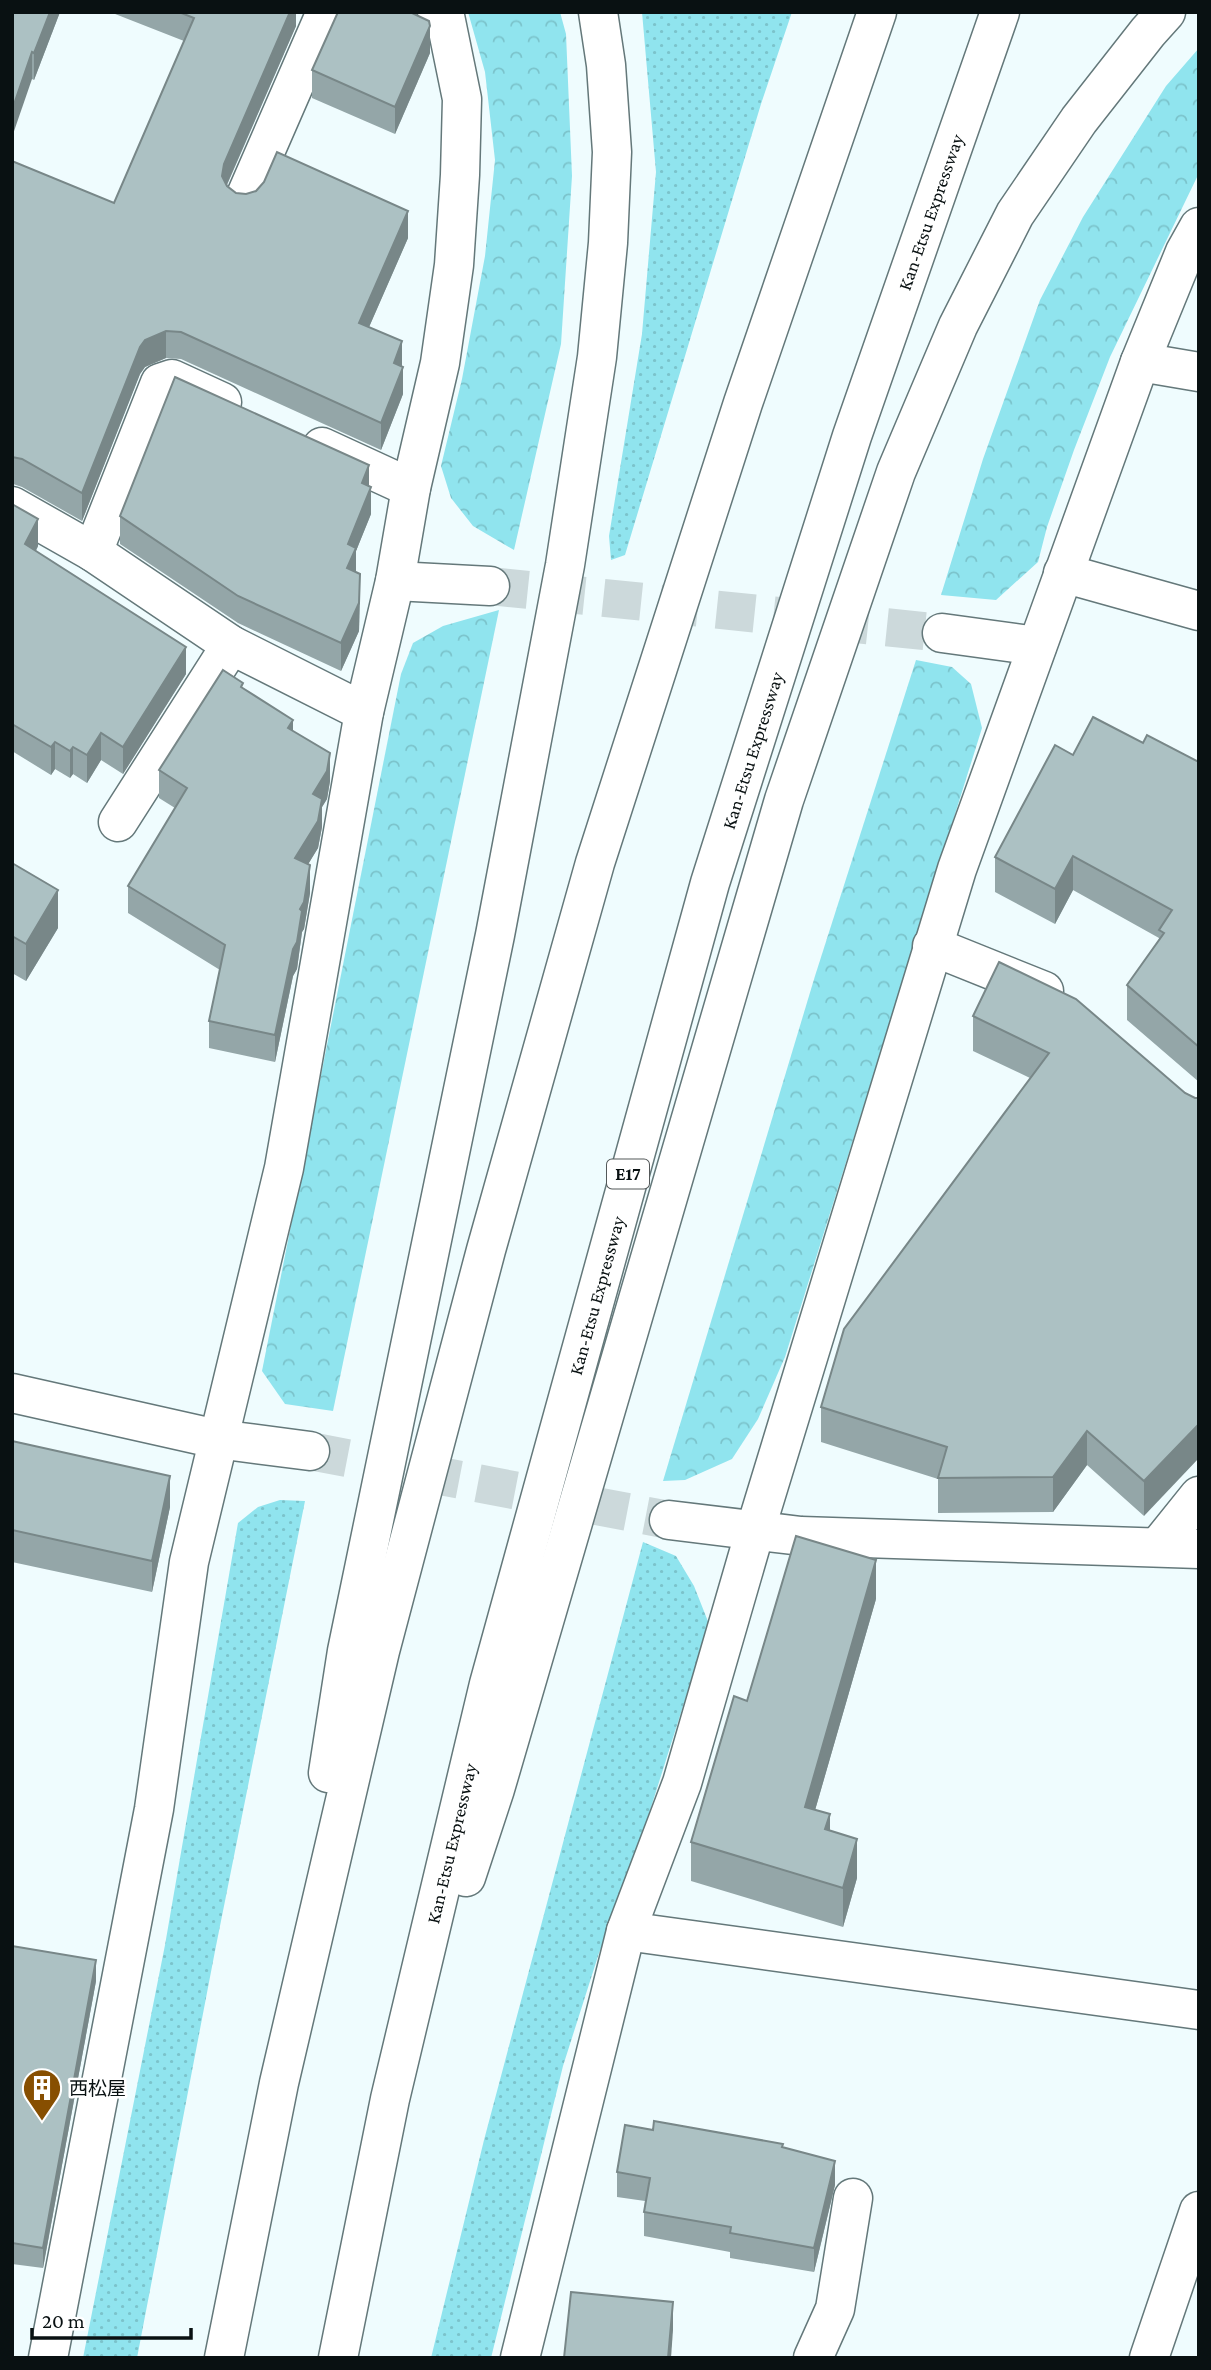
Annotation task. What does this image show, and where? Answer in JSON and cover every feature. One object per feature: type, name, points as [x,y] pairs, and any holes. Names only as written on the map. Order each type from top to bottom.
[{"type":"main road","points":[[244,200],[326,12]]},
{"type":"main road","points":[[279,2083],[347,1651],[495,934],[565,565],[597,357],[608,243],[612,152],[606,65],[598,12]]},
{"type":"main road","points":[[224,2358],[279,2083],[380,1651],[482,1263],[588,890],[743,403],[877,12]]},
{"type":"main road","name":"Kan-Etsu Expressway","points":[[338,2358],[390,2099],[489,1684],[710,883],[852,436],[1000,12]]},
{"type":"main road","points":[[390,2099],[495,1789],[784,800],[896,471],[958,326],[1015,214],[1079,120],[1167,12]]},
{"type":"main road","points":[[48,2358],[154,1809],[189,1562],[284,1168],[364,712],[395,580],[411,488],[440,363],[460,188],[462,99],[442,13]]},
{"type":"main road","points":[[520,2358],[626,1931],[682,1783],[755,1531],[932,946],[957,869],[1140,362],[1185,252],[1199,227]]},
{"type":"main road","points":[[1140,362],[1199,372]]},
{"type":"main road","points":[[93,552],[160,383],[172,379],[247,414]]},
{"type":"main road","points":[[285,431],[411,488]]},
{"type":"main road","points":[[12,506],[93,552],[232,645],[364,712]]},
{"type":"main road","points":[[1063,573],[1199,611]]},
{"type":"main road","points":[[395,580],[491,586]]},
{"type":"main road","points":[[942,633],[1037,646]]},
{"type":"main road","points":[[118,822],[232,645]]},
{"type":"main road","points":[[932,946],[1076,1004]]},
{"type":"main road","points":[[12,1394],[217,1439],[310,1451]]},
{"type":"main road","points":[[1158,1547],[1199,1496]]},
{"type":"main road","points":[[669,1520],[802,1536],[1199,1549]]},
{"type":"main road","points":[[626,1931],[1199,2010]]},
{"type":"main road","points":[[813,2358],[835,2309],[853,2198]]},
{"type":"main road","points":[[1149,2358],[1199,2211]]},
{"type":"green space","points":[[468,12],[560,12],[566,34],[572,176],[561,344],[514,550],[473,526],[451,498],[441,466],[462,379],[485,256],[495,160],[485,72]]},
{"type":"green space","points":[[642,12],[792,12],[761,104],[625,555],[611,560],[609,536],[642,334],[656,172]]},
{"type":"green space","points":[[1199,48],[1199,173],[1110,357],[1074,450],[1047,527],[1038,562],[996,600],[941,595],[983,459],[1040,300],[1083,217],[1166,86]]},
{"type":"green space","points":[[499,610],[333,1411],[285,1404],[262,1371],[401,674],[413,643],[443,626]]},
{"type":"green space","points":[[916,660],[952,667],[971,684],[982,728],[785,1357],[758,1419],[732,1459],[685,1480],[663,1481],[815,976]]},
{"type":"green space","points":[[280,1500],[305,1501],[137,2358],[83,2358],[165,1945],[238,1523],[258,1507]]},
{"type":"green space","points":[[643,1542],[676,1556],[694,1586],[709,1624],[628,1880],[599,1953],[563,2066],[491,2358],[431,2358],[484,2140]]},
{"type":"building","points":[[12,12],[50,12],[34,53],[32,52],[12,110]]},
{"type":"building","points":[[179,12],[290,12],[224,164],[222,176],[227,186],[236,193],[256,191],[264,182],[277,152],[408,211],[359,323],[402,341],[394,363],[403,367],[381,423],[181,332],[166,331],[145,340],[140,347],[82,493],[22,459],[12,457],[12,161],[114,203],[194,18]]},
{"type":"building","points":[[338,12],[410,12],[429,21],[430,26],[395,107],[312,70]]},
{"type":"building","points":[[175,377],[369,465],[362,483],[371,487],[348,544],[356,548],[347,568],[360,574],[359,603],[341,643],[238,596],[120,516]]},
{"type":"building","points":[[12,504],[38,519],[25,544],[186,647],[123,747],[101,733],[87,755],[73,747],[70,751],[55,742],[51,747],[12,724]]},
{"type":"building","points":[[223,670],[243,683],[241,687],[293,720],[288,728],[330,753],[327,771],[313,794],[322,799],[318,821],[295,858],[310,865],[304,902],[300,909],[302,911],[297,942],[293,949],[275,1035],[209,1021],[225,945],[128,886],[187,788],[159,770]]},
{"type":"building","points":[[1093,717],[1143,743],[1147,735],[1199,762],[1199,1047],[1127,985],[1164,933],[1159,930],[1172,910],[1073,856],[1055,889],[995,857],[1055,745],[1073,755]]},
{"type":"building","points":[[12,863],[58,890],[26,944],[12,936]]},
{"type":"building","points":[[999,962],[1076,999],[1185,1093],[1199,1098],[1199,1424],[1144,1481],[1087,1431],[1053,1477],[938,1478],[947,1447],[821,1407],[844,1329],[1049,1053],[973,1016]]},
{"type":"building","points":[[12,1441],[170,1476],[152,1561],[12,1530]]},
{"type":"building","points":[[796,1536],[876,1560],[805,1807],[830,1814],[825,1829],[857,1839],[843,1888],[691,1842],[734,1696],[747,1701]]},
{"type":"building","name":"西松屋","points":[[12,1946],[96,1960],[43,2248],[12,2243]]},
{"type":"building","points":[[654,2121],[783,2144],[782,2147],[835,2161],[814,2248],[730,2233],[731,2227],[644,2212],[650,2178],[617,2172],[625,2125],[653,2130]]},
{"type":"building","points":[[571,2292],[673,2302],[668,2358],[564,2358]]},
{"type":"tunnel","points":[[490,586],[942,633]]},
{"type":"tunnel","points":[[310,1451],[669,1520]]},
{"type":"place","name":"西松屋","points":[[42,2122]]}]
